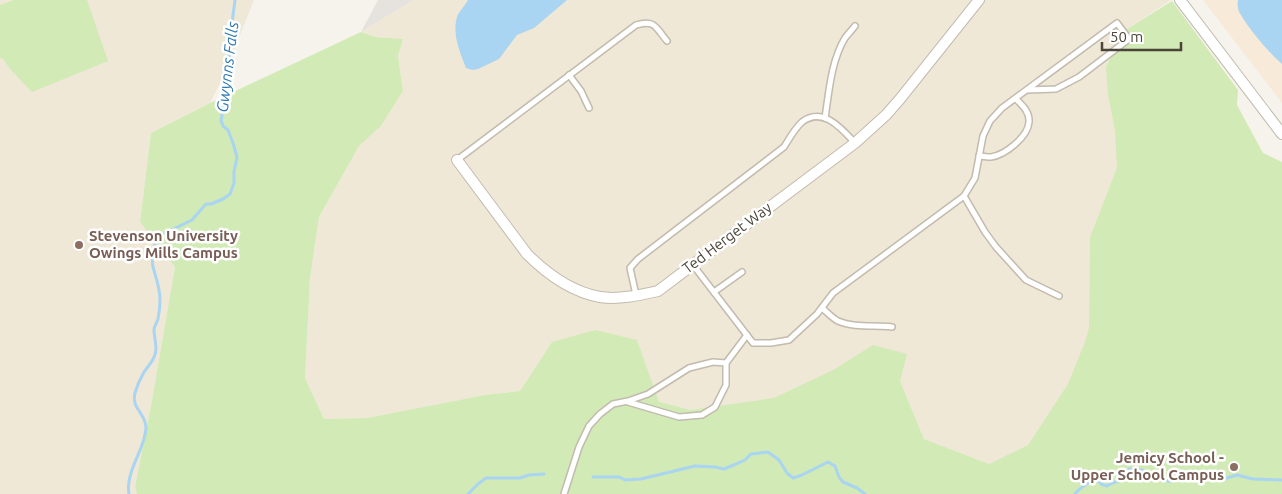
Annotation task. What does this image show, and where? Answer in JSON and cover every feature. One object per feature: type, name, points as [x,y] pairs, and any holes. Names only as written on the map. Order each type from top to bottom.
[{"type":"street","name":"Ted Herget Way","points":[[457,160],[527,254],[553,277],[579,291],[601,297],[624,297],[658,291],[855,143],[886,115],[979,0]]},
{"type":"street","points":[[1183,1],[1282,134]]},
{"type":"lane","points":[[457,160],[636,25],[646,22],[653,24],[667,40]]},
{"type":"lane","points":[[693,264],[753,342],[771,343],[789,340],[807,324],[833,294],[964,196],[975,178],[983,136],[990,121],[1002,108],[1117,23],[1129,39],[1079,77],[1056,89],[1028,90]]},
{"type":"lane","points":[[824,118],[837,55],[845,38],[855,26]]},
{"type":"lane","points":[[569,75],[582,91],[589,108]]},
{"type":"lane","points":[[979,156],[990,157],[1002,153],[1027,132],[1028,112],[1016,98]]},
{"type":"lane","points":[[636,295],[630,268],[638,259],[784,147],[801,123],[816,117],[824,118],[836,124],[855,143]]},
{"type":"lane","points":[[964,196],[996,248],[1026,280],[1059,296]]},
{"type":"lane","points":[[714,292],[742,272]]},
{"type":"lane","points":[[822,308],[838,320],[853,325],[892,327]]},
{"type":"lane","points":[[628,402],[679,417],[702,416],[715,407],[726,385],[726,363],[747,335]]},
{"type":"lane","points":[[564,494],[579,447],[589,426],[600,414],[613,404],[628,402],[648,394],[689,368],[712,362],[726,363]]},
{"type":"shaded area","name":"Stevenson University Owings Mills Campus","points":[[0,0],[254,0],[224,75],[210,103],[151,133],[140,222],[175,267],[135,487],[137,494],[0,494]]},
{"type":"shaded area","points":[[378,0],[414,0],[361,32]]},
{"type":"shaded area","points":[[414,0],[1171,0],[1127,29],[1120,162],[1090,237],[1089,354],[1028,445],[989,464],[924,439],[900,381],[691,410],[659,403],[637,340],[552,342],[520,391],[485,395],[367,418],[324,419],[305,378],[310,278],[319,217],[359,146],[381,126],[403,91],[398,56],[403,39],[375,37],[361,32]]},
{"type":"shaded area","points":[[1203,0],[1282,0],[1282,103]]},
{"type":"green space","points":[[14,0],[87,0],[108,61],[32,92],[0,58],[0,5]]},
{"type":"green space","points":[[1172,1],[1238,90],[1237,105],[1263,153],[1282,162],[1282,494],[137,494],[135,487],[175,267],[140,222],[151,133],[361,32],[375,37],[403,39],[398,56],[403,91],[381,126],[359,146],[319,217],[310,278],[305,378],[324,419],[367,418],[485,395],[520,391],[552,342],[595,330],[637,340],[659,402],[691,410],[774,398],[835,369],[873,345],[907,354],[900,381],[924,439],[989,464],[1028,445],[1068,384],[1085,342],[1089,328],[1090,237],[1117,168],[1115,131],[1108,94],[1106,67],[1115,49],[1123,42],[1127,29]]},
{"type":"water","points":[[468,0],[567,0],[534,28],[517,35],[499,59],[472,70],[466,68],[457,43],[455,30],[457,17]]},
{"type":"water","points":[[1238,0],[1282,0],[1282,64],[1266,48],[1245,21],[1238,10]]},
{"type":"waterway","name":"Gwynns Falls","points":[[129,494],[132,469],[145,436],[146,428],[144,418],[134,398],[141,377],[156,352],[154,327],[158,319],[160,300],[159,287],[152,259],[157,237],[192,220],[206,204],[223,199],[230,194],[234,183],[237,157],[228,130],[223,126],[221,120],[230,66],[229,46],[235,0]]},
{"type":"waterway","points":[[593,477],[619,477],[625,480],[641,479],[695,466],[724,469],[745,460],[751,454],[768,452],[779,460],[787,473],[793,478],[828,462],[835,466],[843,482],[865,494]]},
{"type":"waterway","points":[[1075,494],[1092,480],[1097,480],[1107,486],[1127,478],[1129,469],[1142,470],[1148,475],[1168,481],[1227,478],[1237,475],[1253,479],[1282,480]]},
{"type":"waterway","points":[[468,494],[486,478],[520,478],[544,474]]},
{"type":"place","name":"Stevenson University Owings Mills Campus","points":[[79,245]]},
{"type":"place","name":"Jemicy School - Upper School Campus","points":[[1234,467]]}]
